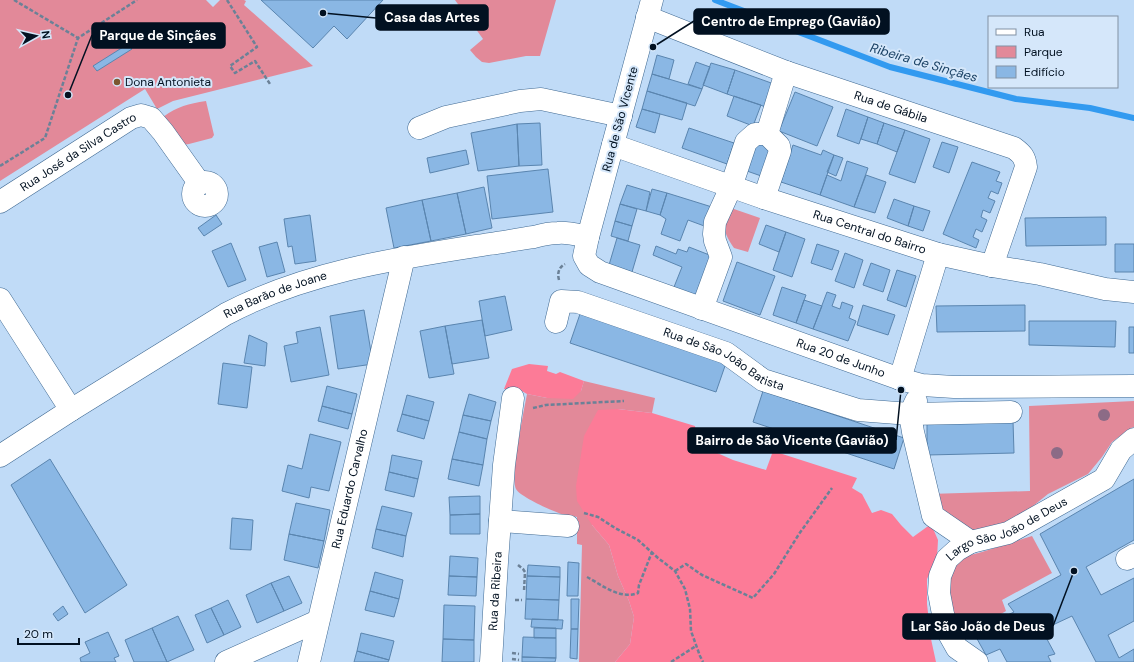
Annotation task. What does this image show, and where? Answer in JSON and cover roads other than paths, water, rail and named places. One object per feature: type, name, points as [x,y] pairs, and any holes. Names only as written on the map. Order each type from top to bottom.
[{"type":"street","name":"Rua de Gábila","points":[[650,8],[786,72],[1014,148],[1021,153],[1025,159],[1026,167],[992,266]]},
{"type":"street","name":"Rua de São Vicente","points":[[586,247],[650,8]]},
{"type":"street","points":[[767,134],[786,72]]},
{"type":"street","points":[[419,128],[446,117],[520,101],[541,99],[621,116]]},
{"type":"street","name":"Rua José da Silva Castro","points":[[0,202],[131,118],[142,115],[151,118],[200,184]]},
{"type":"street","points":[[702,309],[721,257],[715,242],[715,222],[731,187],[746,142],[755,134],[767,134],[779,146],[780,151],[764,198]]},
{"type":"street","name":"Rua Central do Bairro","points":[[613,145],[731,187],[938,254],[992,266],[1040,274],[1105,289],[1134,292]]},
{"type":"street","name":"Rua Barão de Joane","points":[[0,456],[226,314],[242,305],[286,287],[313,278],[404,257],[511,241],[557,232],[574,234],[586,247]]},
{"type":"street","name":"Rua 20 de Junho","points":[[586,247],[589,265],[600,272],[922,385],[954,387],[1134,386]]},
{"type":"street","points":[[900,378],[938,254]]},
{"type":"street","name":"Rua Eduardo Carvalho","points":[[318,621],[404,257]]},
{"type":"street","points":[[0,299],[71,410]]},
{"type":"street","name":"Rua de São João Batista","points":[[556,322],[560,301],[578,302],[726,353],[763,380],[858,410],[910,414],[1011,412]]},
{"type":"street","points":[[922,385],[910,414],[933,516],[971,542]]},
{"type":"street","name":"Rua da Ribeira","points":[[491,662],[504,465],[512,405]]},
{"type":"street","name":"Largo São João de Deus","points":[[977,662],[957,648],[948,632],[939,593],[940,576],[947,559],[957,550],[971,542],[1008,533],[1104,479],[1121,450],[1134,439]]},
{"type":"street","points":[[500,521],[575,519]]},
{"type":"street","points":[[226,662],[318,621]]},
{"type":"street","points":[[309,662],[318,621]]},
{"type":"waterway","name":"Ribeira de Sinçães","points":[[715,0],[890,67],[1016,99],[1090,108],[1134,118]]},
{"type":"place","name":"Casa das Artes","points":[[323,13]]},
{"type":"place","name":"Centro de Emprego (Gavião)","points":[[653,47]]},
{"type":"place","name":"Dona Antonieta","points":[[117,82]]},
{"type":"place","name":"Parque de Sinçães","points":[[68,95]]},
{"type":"place","name":"Bairro de São Vicente (Gavião)","points":[[901,390]]},
{"type":"place","name":"Lar São João de Deus","points":[[1074,571]]}]
